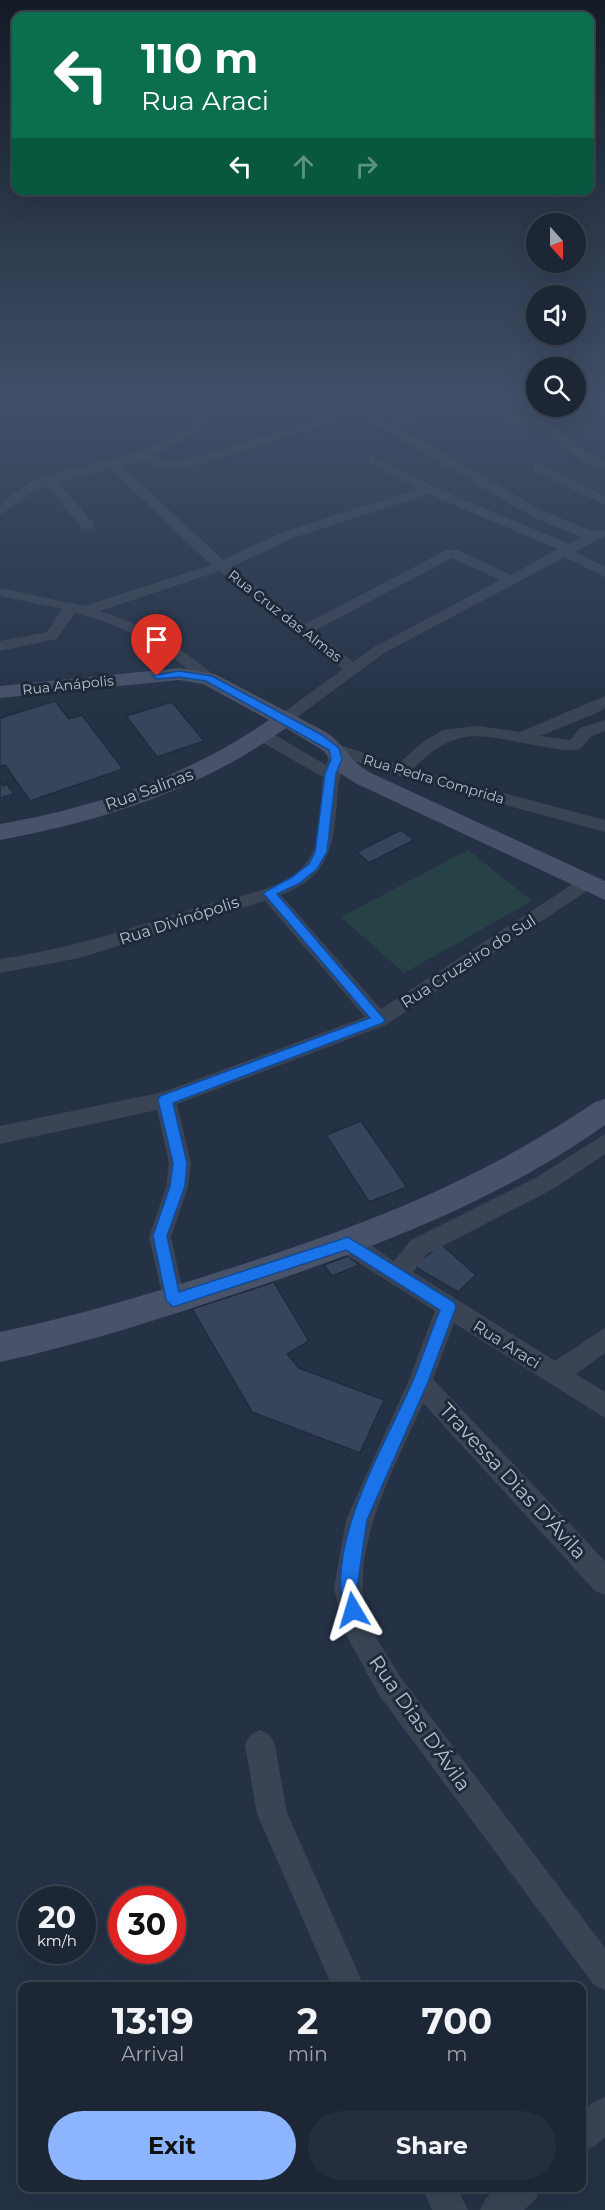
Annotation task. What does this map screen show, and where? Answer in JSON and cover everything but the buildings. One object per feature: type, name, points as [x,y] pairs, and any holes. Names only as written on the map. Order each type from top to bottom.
[{"type":"street","points":[[71,505],[88,525]]},
{"type":"street","name":"Rua Cruz das Almas","points":[[157,505],[221,566],[352,669]]},
{"type":"street","points":[[87,610],[221,566],[288,535],[380,505]]},
{"type":"street","points":[[465,505],[566,550],[605,573]]},
{"type":"street","points":[[522,505],[538,514],[598,533]]},
{"type":"street","points":[[286,718],[379,650],[598,533]]},
{"type":"street","points":[[304,631],[452,553],[509,579]]},
{"type":"street","points":[[0,592],[87,610],[123,621],[180,652],[208,678]]},
{"type":"street","points":[[0,646],[51,636],[71,607]]},
{"type":"street","name":"Rua Anápolis","points":[[0,691],[179,674],[208,678]]},
{"type":"street","name":"Rua Pedra Comprida","points":[[208,678],[286,718],[333,761]]},
{"type":"street","points":[[523,738],[591,710],[605,701]]},
{"type":"street","name":"Rua Salinas","points":[[0,832],[52,821],[140,796],[202,770],[264,736],[286,718]]},
{"type":"street","points":[[401,771],[429,744],[450,734],[472,732],[523,738],[555,745],[574,745],[586,732],[605,725]]},
{"type":"street","name":"Rua Pedra Comprida","points":[[264,736],[333,761],[401,771],[605,826]]},
{"type":"street","points":[[333,761],[376,785],[596,887]]},
{"type":"street","name":"Rua Divinópolis","points":[[0,966],[101,946],[269,893],[296,880],[313,867],[321,852],[333,761]]},
{"type":"street","name":"Rua Cruzeiro do Sul","points":[[0,1135],[165,1100],[379,1020],[596,887]]},
{"type":"street","points":[[269,893],[379,1020]]},
{"type":"street","points":[[165,1100],[180,1163],[177,1186],[160,1236],[173,1300]]},
{"type":"street","points":[[0,1347],[173,1300],[348,1244],[461,1198],[561,1143],[605,1110]]},
{"type":"street","points":[[397,1275],[419,1247],[545,1183],[605,1143]]},
{"type":"street","name":"Rua Araci","points":[[348,1244],[605,1406]]},
{"type":"street","name":"Rua Dias D'Ávila","points":[[448,1307],[420,1382],[359,1520],[348,1588],[358,1631],[389,1685],[605,1974]]},
{"type":"street","points":[[556,1375],[605,1339]]},
{"type":"street","name":"Travessa Dias D'Ávila","points":[[420,1382],[605,1581]]},
{"type":"street","points":[[260,1745],[272,1814],[346,1982]]},
{"type":"street","points":[[586,2132],[605,2115]]},
{"type":"street","points":[[441,2192],[450,2210]]},
{"type":"street","points":[[498,2210],[518,2192]]},
{"type":"green space","points":[[468,850],[532,901],[404,973],[341,917]]},
{"type":"route","points":[[157,676],[179,674],[208,678],[286,718],[334,748],[336,759],[330,774],[321,852],[313,867],[296,880],[269,893],[379,1020],[165,1100],[180,1163],[177,1186],[160,1236],[173,1300],[348,1244],[448,1307],[420,1382],[359,1520],[348,1588],[353,1610]]}]
